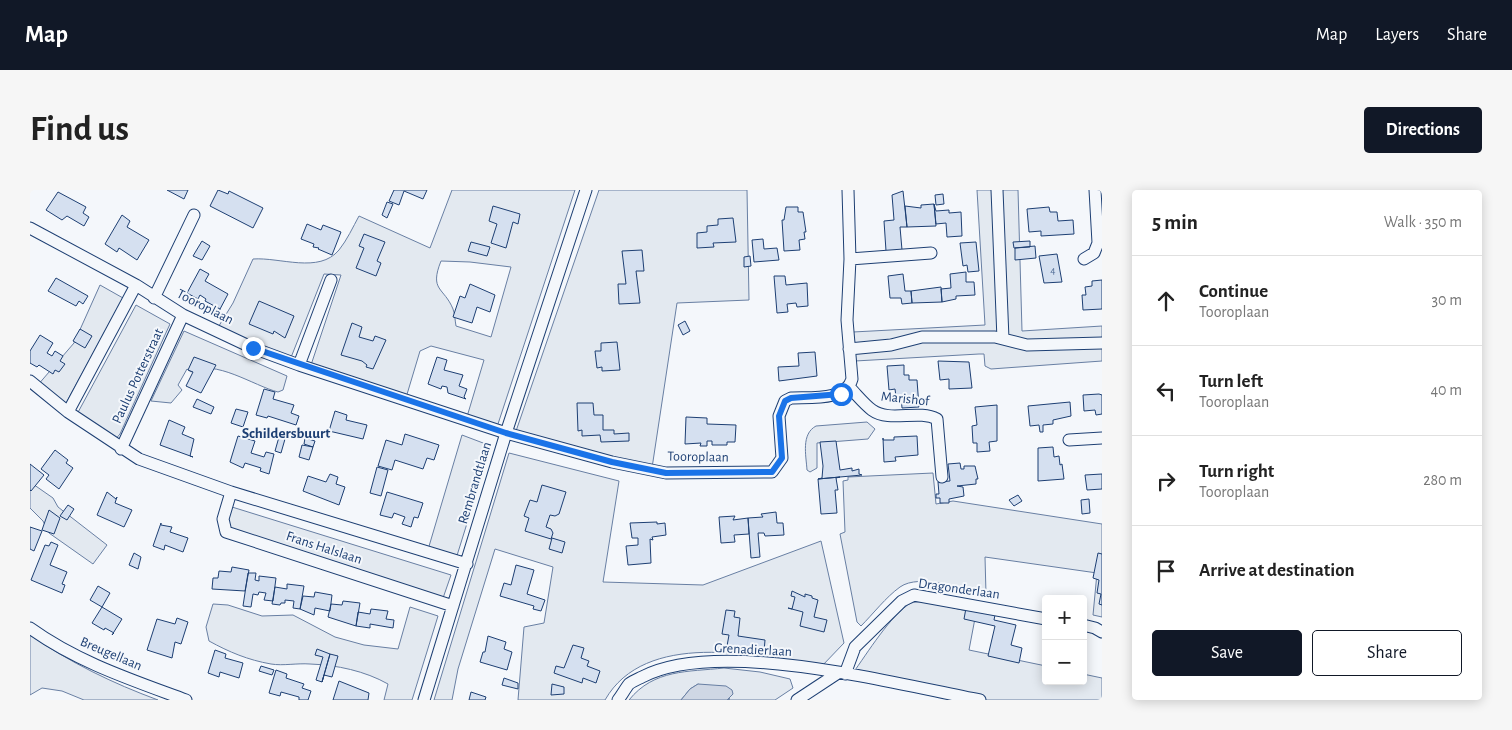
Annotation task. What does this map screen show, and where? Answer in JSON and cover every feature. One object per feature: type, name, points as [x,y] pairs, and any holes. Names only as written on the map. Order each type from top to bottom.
[{"type":"street","name":"Rembrandtlaan","points":[[424,700],[506,433],[586,190]]},
{"type":"street","points":[[848,190],[850,259],[846,320],[852,378],[850,388]]},
{"type":"street","points":[[998,190],[1004,339]]},
{"type":"street","points":[[1084,259],[1094,253],[1098,243],[1095,190]]},
{"type":"street","name":"Tooroplaan","points":[[154,298],[194,215]]},
{"type":"street","name":"Tooroplaan","points":[[30,228],[136,285],[183,315],[253,348],[506,433],[612,462],[666,473],[772,472],[782,458],[779,416],[785,401],[791,398],[841,394],[850,388]]},
{"type":"street","points":[[850,259],[931,253]]},
{"type":"street","points":[[299,365],[331,280]]},
{"type":"street","points":[[68,412],[136,285]]},
{"type":"street","name":"Paulus Potterstraat","points":[[121,449],[183,315]]},
{"type":"street","points":[[849,349],[891,345],[922,337],[995,337],[1027,345],[1102,343]]},
{"type":"street","name":"Frans Halslaan","points":[[30,381],[68,412],[121,449],[139,459],[231,492],[466,564]]},
{"type":"street","name":"Marishof","points":[[850,388],[874,411],[894,415],[930,415],[937,419],[942,477]]},
{"type":"street","points":[[1069,440],[1102,438]]},
{"type":"street","name":"Frans Halslaan","points":[[231,492],[223,519],[226,532],[453,606]]},
{"type":"street","name":"Dragonderlaan","points":[[842,674],[855,647],[902,600],[914,595],[1042,618]]},
{"type":"street","points":[[1087,626],[1102,632]]},
{"type":"street","name":"Breugellaan","points":[[30,628],[57,647],[80,658],[186,700]]},
{"type":"street","name":"Grenadierlaan","points":[[618,700],[630,684],[657,669],[716,660],[769,663],[842,674],[980,700]]},
{"type":"street","points":[[797,700],[842,674]]},
{"type":"shaded area","points":[[452,190],[575,190],[496,430],[466,420],[484,360],[431,346],[420,351],[405,401],[310,368],[341,275],[324,274],[290,360],[217,329],[233,303],[253,259],[310,263],[331,257],[339,250],[359,216],[430,248]],"holes":[[[441,261],[511,267],[491,337],[456,326],[453,309],[437,284]]]},
{"type":"shaded area","points":[[599,190],[747,190],[749,300],[677,303],[652,468],[515,434]]},
{"type":"shaded area","points":[[977,190],[1018,190],[1022,331],[1102,326],[1102,361],[991,369],[985,366],[984,354],[855,361],[853,332],[985,325]]},
{"type":"shaded area","points":[[100,285],[123,298],[65,405],[37,386],[74,343]]},
{"type":"shaded area","points":[[136,305],[170,324],[120,434],[114,441],[76,416]]},
{"type":"shaded area","points":[[184,331],[287,376],[283,390],[278,392],[268,389],[234,374],[211,368],[191,372],[187,369],[178,385],[182,390],[171,403],[151,401]]},
{"type":"shaded area","points":[[867,422],[875,429],[868,439],[817,443],[817,468],[810,472],[807,470],[806,439],[811,430],[816,426]]},
{"type":"shaded area","points":[[462,435],[491,446],[455,562],[427,553]]},
{"type":"shaded area","points":[[509,453],[619,481],[603,582],[703,585],[821,541],[844,643],[821,667],[735,653],[704,652],[674,655],[646,663],[623,678],[605,700],[518,700],[524,627],[544,623],[553,567],[495,549],[458,669],[452,700],[434,700]]},
{"type":"shaded area","points":[[933,473],[936,504],[953,501],[1102,524],[1102,617],[1093,615],[1097,573],[985,557],[986,594],[942,583],[919,581],[908,583],[890,596],[861,626],[857,622],[840,534],[845,532],[843,481],[848,480],[848,477]]},
{"type":"shaded area","points":[[30,482],[53,498],[58,507],[107,545],[93,564],[49,533],[43,521],[30,508]]},
{"type":"shaded area","points":[[232,507],[451,575],[442,601],[224,528]]},
{"type":"shaded area","points":[[923,601],[976,613],[969,650],[1042,665],[1042,685],[1087,685],[1087,675],[1102,678],[1102,700],[984,700],[853,673],[880,635],[896,616],[911,603]]},
{"type":"shaded area","points":[[213,604],[228,605],[262,616],[293,615],[335,637],[364,645],[398,649],[410,607],[438,616],[412,700],[384,700],[388,684],[360,672],[320,665],[276,665],[239,655],[209,641],[206,627]]},
{"type":"shaded area","points":[[30,635],[92,672],[158,700],[84,700],[62,691],[42,688],[30,695]]},
{"type":"shaded area","points":[[724,668],[760,672],[790,679],[793,688],[775,700],[727,700],[730,699],[698,684],[690,689],[681,700],[629,700],[649,682],[661,677],[685,672]]},
{"type":"shaded area","points":[[698,684],[726,686],[732,690],[733,694],[727,700],[681,700],[690,689]]},
{"type":"building","points":[[167,190],[188,190],[184,199]]},
{"type":"building","points":[[218,190],[228,194],[229,191],[263,208],[253,228],[210,206]]},
{"type":"building","points":[[394,190],[427,190],[423,199],[404,191],[399,205],[389,201]]},
{"type":"building","points":[[903,191],[907,227],[900,227],[902,250],[886,251],[884,221],[894,220],[892,195]]},
{"type":"building","points":[[58,192],[86,207],[83,213],[89,217],[84,226],[67,216],[62,220],[46,210]]},
{"type":"building","points":[[943,194],[944,204],[936,205],[935,195]]},
{"type":"building","points":[[387,202],[393,204],[387,218],[382,215]]},
{"type":"building","points":[[934,204],[936,211],[949,210],[949,213],[961,212],[962,236],[947,237],[946,223],[936,224]]},
{"type":"building","points":[[934,204],[936,226],[907,227],[905,206],[921,208],[921,205]]},
{"type":"building","points":[[493,206],[520,214],[518,224],[513,222],[506,248],[491,243],[497,224],[489,221]]},
{"type":"building","points":[[786,207],[798,207],[798,212],[803,212],[806,232],[804,232],[805,239],[799,240],[800,250],[784,251],[782,220],[784,220]]},
{"type":"building","points":[[1049,207],[1050,212],[1057,212],[1058,221],[1073,220],[1074,234],[1041,236],[1041,231],[1029,232],[1027,209]]},
{"type":"building","points":[[122,215],[130,221],[127,227],[149,240],[137,260],[119,248],[117,252],[105,244]]},
{"type":"building","points":[[733,218],[736,242],[713,243],[714,247],[697,248],[697,233],[707,232],[707,226],[718,225],[718,219]]},
{"type":"building","points":[[307,224],[321,230],[323,225],[341,232],[332,255],[313,247],[314,244],[301,239]]},
{"type":"building","points":[[364,234],[385,242],[377,261],[381,263],[376,276],[356,268],[364,248],[359,246]]},
{"type":"building","points":[[763,239],[764,249],[777,248],[779,260],[754,262],[752,240]]},
{"type":"building","points":[[202,241],[210,246],[202,260],[193,256]]},
{"type":"building","points":[[1030,241],[1030,247],[1014,248],[1013,242]]},
{"type":"building","points":[[471,242],[490,247],[487,256],[468,251]]},
{"type":"building","points":[[976,242],[979,271],[968,272],[967,265],[963,266],[960,243]]},
{"type":"building","points":[[1035,246],[1036,258],[1015,260],[1015,248]]},
{"type":"building","points":[[642,250],[644,271],[636,271],[640,303],[619,304],[618,284],[626,284],[622,251]]},
{"type":"building","points":[[1057,254],[1062,282],[1044,283],[1039,256]]},
{"type":"building","points":[[750,256],[751,266],[744,267],[744,257]]},
{"type":"building","points":[[200,269],[209,274],[205,281],[228,294],[219,311],[220,309],[205,301],[206,299],[200,295],[198,299],[187,293]]},
{"type":"building","points":[[966,272],[966,282],[974,282],[975,295],[956,296],[956,299],[942,302],[941,289],[951,288],[950,274]]},
{"type":"building","points":[[903,274],[905,291],[911,291],[912,303],[902,304],[901,298],[890,298],[888,276]]},
{"type":"building","points":[[774,276],[785,276],[786,285],[807,283],[808,306],[797,307],[796,303],[787,304],[788,312],[777,313]]},
{"type":"building","points":[[56,278],[88,296],[83,304],[79,301],[76,306],[48,291]]},
{"type":"building","points":[[1102,280],[1102,309],[1083,310],[1082,295],[1086,295],[1085,287],[1092,286],[1092,281]]},
{"type":"building","points":[[470,284],[495,295],[490,312],[477,307],[472,323],[453,317],[460,296],[465,298]]},
{"type":"building","points":[[941,287],[942,302],[912,303],[911,291]]},
{"type":"building","points":[[259,301],[294,316],[285,338],[274,331],[273,334],[249,324]]},
{"type":"building","points":[[685,321],[690,331],[683,335],[678,325]]},
{"type":"building","points":[[352,323],[362,327],[359,337],[373,341],[375,336],[386,340],[373,369],[366,367],[367,365],[362,361],[341,355]]},
{"type":"building","points":[[80,329],[92,336],[85,348],[73,341]]},
{"type":"building","points":[[40,335],[53,343],[47,353],[52,356],[55,351],[63,356],[60,361],[65,364],[59,372],[55,370],[53,374],[39,365],[37,367],[30,363],[30,351]]},
{"type":"building","points":[[617,342],[620,370],[602,371],[602,367],[597,368],[595,351],[601,351],[601,343]]},
{"type":"building","points":[[815,352],[817,376],[779,381],[778,367],[799,366],[798,353]]},
{"type":"building","points":[[194,357],[216,365],[201,393],[186,386],[193,372],[188,370]]},
{"type":"building","points":[[437,357],[447,360],[444,370],[463,375],[459,386],[467,389],[464,397],[466,399],[448,393],[447,387],[442,386],[441,389],[428,384]]},
{"type":"building","points":[[938,361],[969,362],[972,388],[949,389],[949,379],[940,380]]},
{"type":"building","points":[[904,365],[904,375],[909,375],[909,380],[917,380],[919,407],[902,408],[901,396],[896,397],[895,389],[889,390],[887,366]]},
{"type":"building","points":[[264,389],[275,392],[273,399],[294,405],[291,413],[299,416],[296,425],[268,416],[267,418],[256,415]]},
{"type":"building","points":[[1083,395],[1102,395],[1102,414],[1096,415],[1095,410],[1084,411]]},
{"type":"building","points":[[197,399],[214,407],[211,414],[193,407]]},
{"type":"building","points":[[1070,402],[1071,416],[1053,420],[1053,424],[1043,425],[1043,432],[1040,432],[1039,425],[1030,426],[1028,406]]},
{"type":"building","points":[[577,403],[593,403],[594,415],[603,415],[603,430],[614,430],[614,434],[629,433],[629,441],[601,442],[600,435],[582,436],[582,430],[578,431]]},
{"type":"building","points":[[997,405],[997,441],[989,442],[990,451],[977,452],[977,443],[973,443],[972,426],[977,425],[975,407]]},
{"type":"building","points":[[236,409],[248,412],[243,427],[231,423]]},
{"type":"building","points":[[335,411],[347,415],[346,420],[367,425],[363,439],[329,431]]},
{"type":"building","points":[[686,417],[707,418],[707,424],[736,425],[735,442],[727,442],[727,445],[712,445],[712,441],[707,441],[707,446],[700,446],[701,443],[685,444]]},
{"type":"building","points":[[169,420],[185,427],[182,434],[194,439],[190,456],[160,445]]},
{"type":"building","points":[[405,434],[439,445],[434,460],[427,458],[423,469],[395,460],[392,470],[378,466],[386,440],[402,445]]},
{"type":"building","points":[[238,436],[255,441],[251,453],[264,457],[266,452],[274,454],[269,474],[260,471],[261,468],[245,463],[243,468],[230,462]]},
{"type":"building","points":[[917,436],[918,455],[895,457],[896,461],[884,462],[883,440],[894,440],[894,437]]},
{"type":"building","points":[[279,437],[285,439],[281,453],[275,451]]},
{"type":"building","points":[[305,438],[315,441],[313,447],[304,444]]},
{"type":"building","points":[[836,441],[840,470],[852,468],[852,471],[859,469],[859,474],[862,475],[818,479],[822,478],[823,466],[820,442]]},
{"type":"building","points":[[302,445],[313,447],[309,460],[299,457]]},
{"type":"building","points":[[1053,447],[1054,457],[1059,456],[1060,465],[1062,464],[1064,479],[1038,481],[1038,448]]},
{"type":"building","points":[[55,450],[68,460],[66,463],[73,468],[59,489],[46,479],[49,475],[41,469]]},
{"type":"building","points":[[960,463],[961,469],[964,469],[964,466],[975,466],[978,479],[976,479],[976,484],[957,486],[963,487],[964,496],[949,499],[949,503],[940,503],[940,498],[936,498],[936,494],[939,494],[938,482],[950,481],[948,464]]},
{"type":"building","points":[[30,464],[44,475],[31,491],[30,490]]},
{"type":"building","points":[[377,467],[388,470],[381,496],[370,493]]},
{"type":"building","points":[[330,474],[338,477],[336,484],[345,487],[339,505],[303,491],[308,476],[326,482]]},
{"type":"building","points":[[1102,474],[1102,489],[1087,490],[1085,475]]},
{"type":"building","points":[[840,477],[836,478],[838,490],[835,490],[837,513],[821,514],[818,479]]},
{"type":"building","points":[[542,485],[566,492],[559,514],[555,516],[550,515],[546,527],[551,529],[553,533],[551,539],[525,531],[529,518],[524,516],[530,500],[537,502]]},
{"type":"building","points":[[107,492],[116,499],[117,497],[115,503],[132,510],[124,527],[97,515]]},
{"type":"building","points":[[387,492],[423,503],[418,518],[414,517],[411,527],[402,524],[405,517],[394,513],[392,518],[380,515]]},
{"type":"building","points":[[1018,495],[1022,501],[1014,506],[1009,500]]},
{"type":"building","points":[[1089,499],[1090,513],[1082,514],[1081,500]]},
{"type":"building","points":[[68,505],[74,509],[67,520],[60,516]]},
{"type":"building","points":[[49,510],[60,518],[54,534],[42,530]]},
{"type":"building","points":[[776,512],[777,523],[783,523],[784,535],[765,536],[764,533],[758,533],[760,557],[751,558],[748,518],[763,517],[761,514]]},
{"type":"building","points":[[735,516],[733,520],[748,518],[749,534],[734,535],[735,542],[721,543],[719,517]]},
{"type":"building","points":[[657,522],[657,524],[665,523],[666,535],[652,537],[653,540],[650,539],[651,563],[628,565],[626,546],[638,545],[638,538],[632,538],[630,523]]},
{"type":"building","points":[[161,523],[161,525],[172,527],[170,532],[188,538],[183,552],[165,545],[164,550],[153,546]]},
{"type":"building","points":[[30,527],[42,531],[34,551],[30,549]]},
{"type":"building","points":[[552,538],[565,542],[562,553],[549,549]]},
{"type":"building","points":[[51,542],[58,545],[50,565],[67,572],[62,584],[65,585],[62,593],[31,580],[45,545],[49,546]]},
{"type":"building","points":[[134,553],[141,557],[138,569],[129,565]]},
{"type":"building","points":[[1098,553],[1102,554],[1102,605],[1099,604],[1101,594],[1097,593],[1099,580],[1093,578]]},
{"type":"building","points":[[516,565],[534,570],[527,594],[545,600],[541,611],[533,609],[534,606],[500,596],[504,583],[511,585]]},
{"type":"building","points":[[232,567],[249,570],[245,591],[212,589],[213,578],[218,578],[219,571],[231,572]]},
{"type":"building","points":[[248,573],[256,573],[255,580],[259,581],[259,576],[276,578],[273,601],[264,600],[266,593],[259,592],[258,595],[253,594],[251,607],[243,606]]},
{"type":"building","points":[[287,584],[304,586],[300,609],[293,608],[294,601],[285,600],[285,603],[280,605],[272,604],[275,587],[287,589]]},
{"type":"building","points":[[98,586],[110,593],[102,607],[90,600]]},
{"type":"building","points":[[792,591],[805,597],[805,594],[812,596],[812,598],[818,600],[814,617],[827,620],[824,632],[800,626],[803,612],[788,608],[792,609],[795,597],[791,596]]},
{"type":"building","points":[[315,592],[332,595],[330,611],[315,608],[314,615],[300,609],[303,596],[314,597]]},
{"type":"building","points":[[343,601],[360,603],[356,626],[328,617],[331,604],[342,605]]},
{"type":"building","points":[[102,607],[122,619],[113,633],[92,623]]},
{"type":"building","points":[[966,608],[995,615],[994,620],[1016,625],[1011,645],[1022,648],[1019,663],[988,656],[995,626],[964,619]]},
{"type":"building","points":[[371,609],[388,611],[386,619],[394,620],[393,628],[370,624],[370,628],[356,626],[358,612],[370,614]]},
{"type":"building","points":[[726,610],[735,611],[734,617],[740,618],[738,636],[765,640],[764,652],[727,646],[729,635],[722,634]]},
{"type":"building","points":[[177,618],[188,622],[181,644],[175,642],[172,658],[147,650],[157,619],[175,624]]},
{"type":"building","points":[[488,636],[506,642],[504,649],[512,652],[507,670],[480,662],[483,652],[485,652]]},
{"type":"building","points":[[573,645],[584,648],[581,658],[589,661],[587,666],[600,671],[596,683],[583,678],[582,683],[554,673],[556,666],[564,668]]},
{"type":"building","points":[[317,649],[330,654],[322,682],[316,680],[323,657],[315,655]]},
{"type":"building","points":[[215,650],[226,654],[225,658],[243,663],[239,678],[220,672],[219,677],[208,673]]},
{"type":"building","points":[[330,654],[338,656],[332,677],[324,675]]},
{"type":"building","points":[[261,666],[274,670],[272,675],[259,671]]},
{"type":"building","points":[[276,670],[287,674],[286,678],[304,684],[302,688],[311,691],[308,700],[299,700],[299,697],[281,692],[280,696],[269,693]]},
{"type":"building","points":[[504,678],[518,683],[518,689],[502,685]]},
{"type":"building","points":[[339,681],[369,693],[368,700],[333,700]]},
{"type":"building","points":[[552,684],[564,687],[564,694],[551,695]]},
{"type":"building","points":[[471,692],[486,697],[485,700],[469,700]]},
{"type":"district","name":"Schildersbuurt","points":[[286,433]]},
{"type":"route","points":[[253,348],[506,433],[612,462],[666,473],[772,472],[782,458],[779,416],[785,401],[791,398],[841,394]]}]
